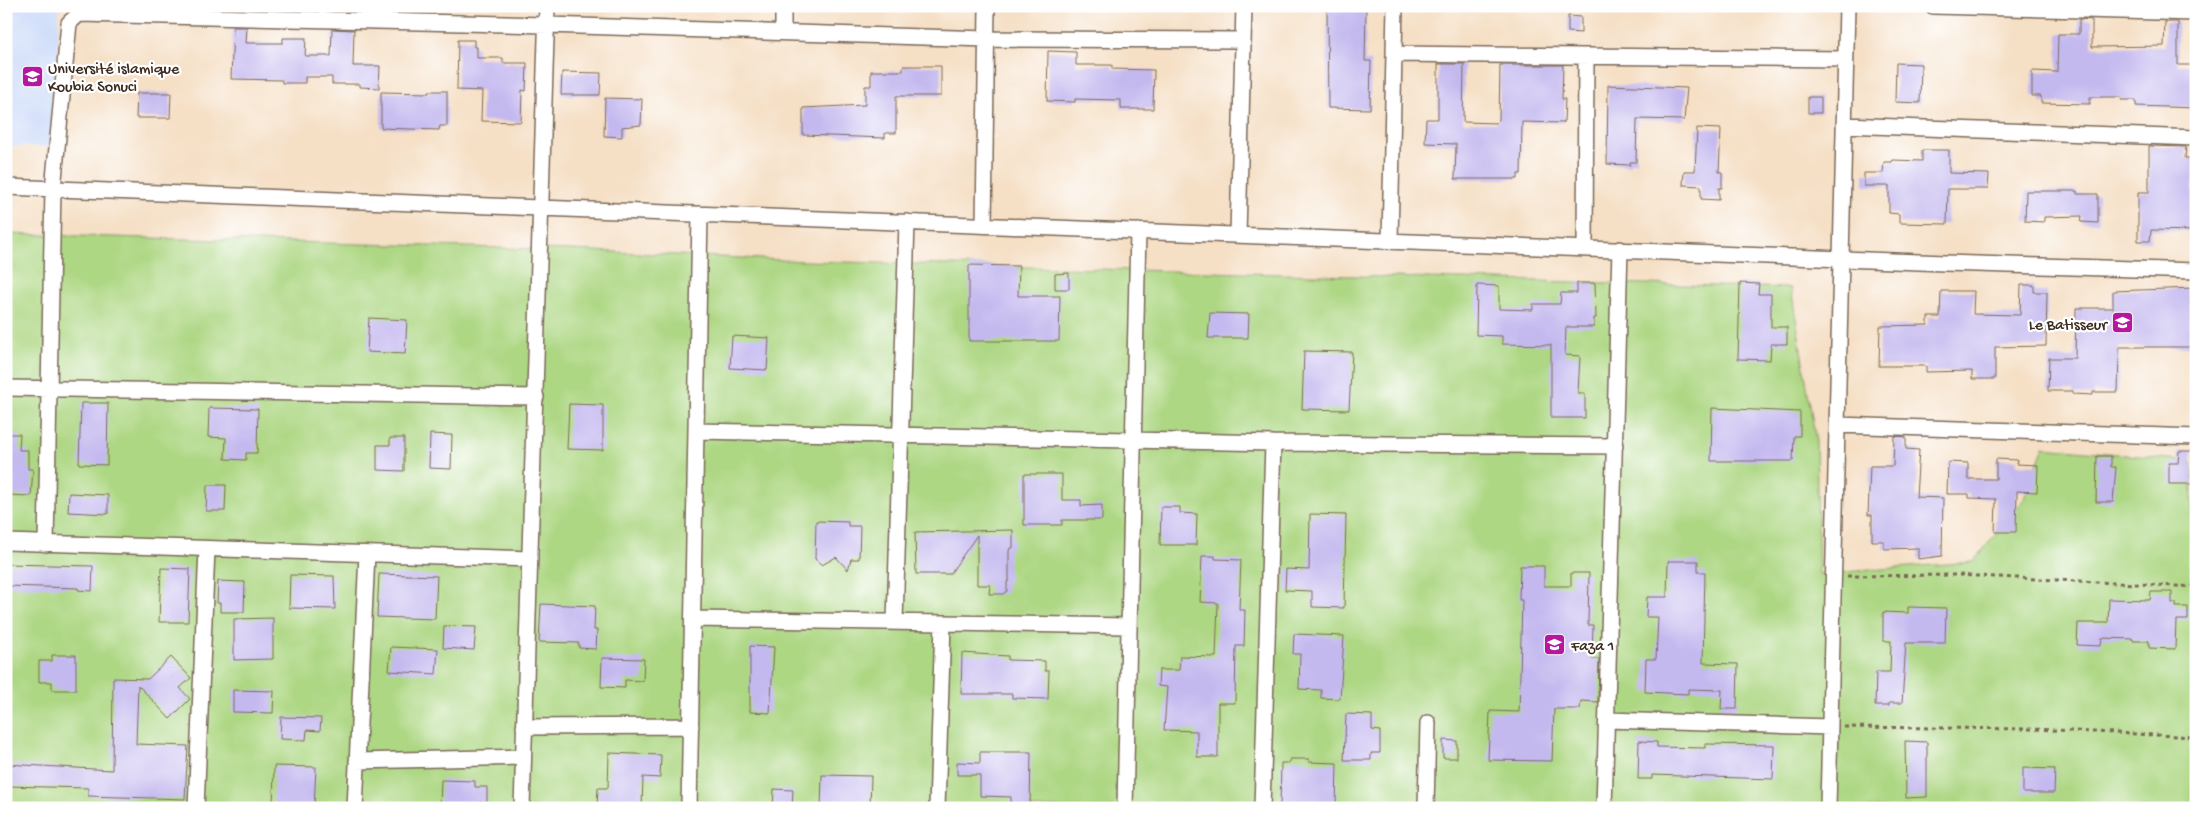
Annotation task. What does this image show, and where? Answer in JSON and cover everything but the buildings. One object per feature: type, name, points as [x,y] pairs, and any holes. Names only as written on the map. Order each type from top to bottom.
[{"type":"street","points":[[522,808],[548,6]]},
{"type":"street","points":[[783,6],[783,32]]},
{"type":"street","points":[[984,225],[987,6]]},
{"type":"street","points":[[1238,235],[1244,6]]},
{"type":"street","points":[[1390,241],[1395,6]]},
{"type":"street","points":[[1828,808],[1847,6]]},
{"type":"street","points":[[1933,6],[2069,8],[2196,13]]},
{"type":"street","points":[[46,544],[53,189],[69,23],[79,14],[547,25],[987,39],[1243,40]]},
{"type":"street","points":[[1394,54],[1845,59]]},
{"type":"street","points":[[1585,248],[1586,57]]},
{"type":"street","points":[[1844,125],[2196,138]]},
{"type":"street","points":[[6,187],[1620,249],[2032,267],[2196,271]]},
{"type":"street","points":[[689,808],[700,214]]},
{"type":"street","points":[[895,622],[907,222]]},
{"type":"street","points":[[1125,808],[1138,231]]},
{"type":"street","points":[[1604,808],[1620,249]]},
{"type":"street","points":[[6,388],[536,396]]},
{"type":"street","points":[[1837,425],[2196,437]]},
{"type":"street","points":[[696,431],[1274,442],[1615,446]]},
{"type":"street","points":[[1262,808],[1274,442]]},
{"type":"street","points":[[6,542],[530,559]]},
{"type":"street","points":[[196,808],[207,549]]},
{"type":"street","points":[[355,808],[367,554]]},
{"type":"street","points":[[692,619],[1129,626]]},
{"type":"street","points":[[937,808],[943,623]]},
{"type":"street","points":[[1607,720],[1830,727]]},
{"type":"street","points":[[1426,808],[1428,723]]},
{"type":"street","points":[[524,727],[690,726]]},
{"type":"street","points":[[357,761],[523,756]]},
{"type":"path","points":[[1833,576],[1956,575],[2196,588]]},
{"type":"path","points":[[1830,727],[2033,729],[2196,737]]},
{"type":"shaded area","name":"Université islamique Koubia Sonuci","points":[[6,6],[59,6],[55,147],[6,146]]},
{"type":"green space","points":[[6,234],[572,250],[805,261],[1791,288],[1816,442],[1819,574],[1973,562],[2023,501],[2044,447],[2192,461],[2192,601],[2196,601],[2196,808],[6,808]]},
{"type":"place","name":"Université islamique Koubia Sonuci","points":[[32,76]]},
{"type":"place","name":"Le Batisseur","points":[[2123,323]]},
{"type":"place","name":"Faza 1","points":[[1555,644]]}]
